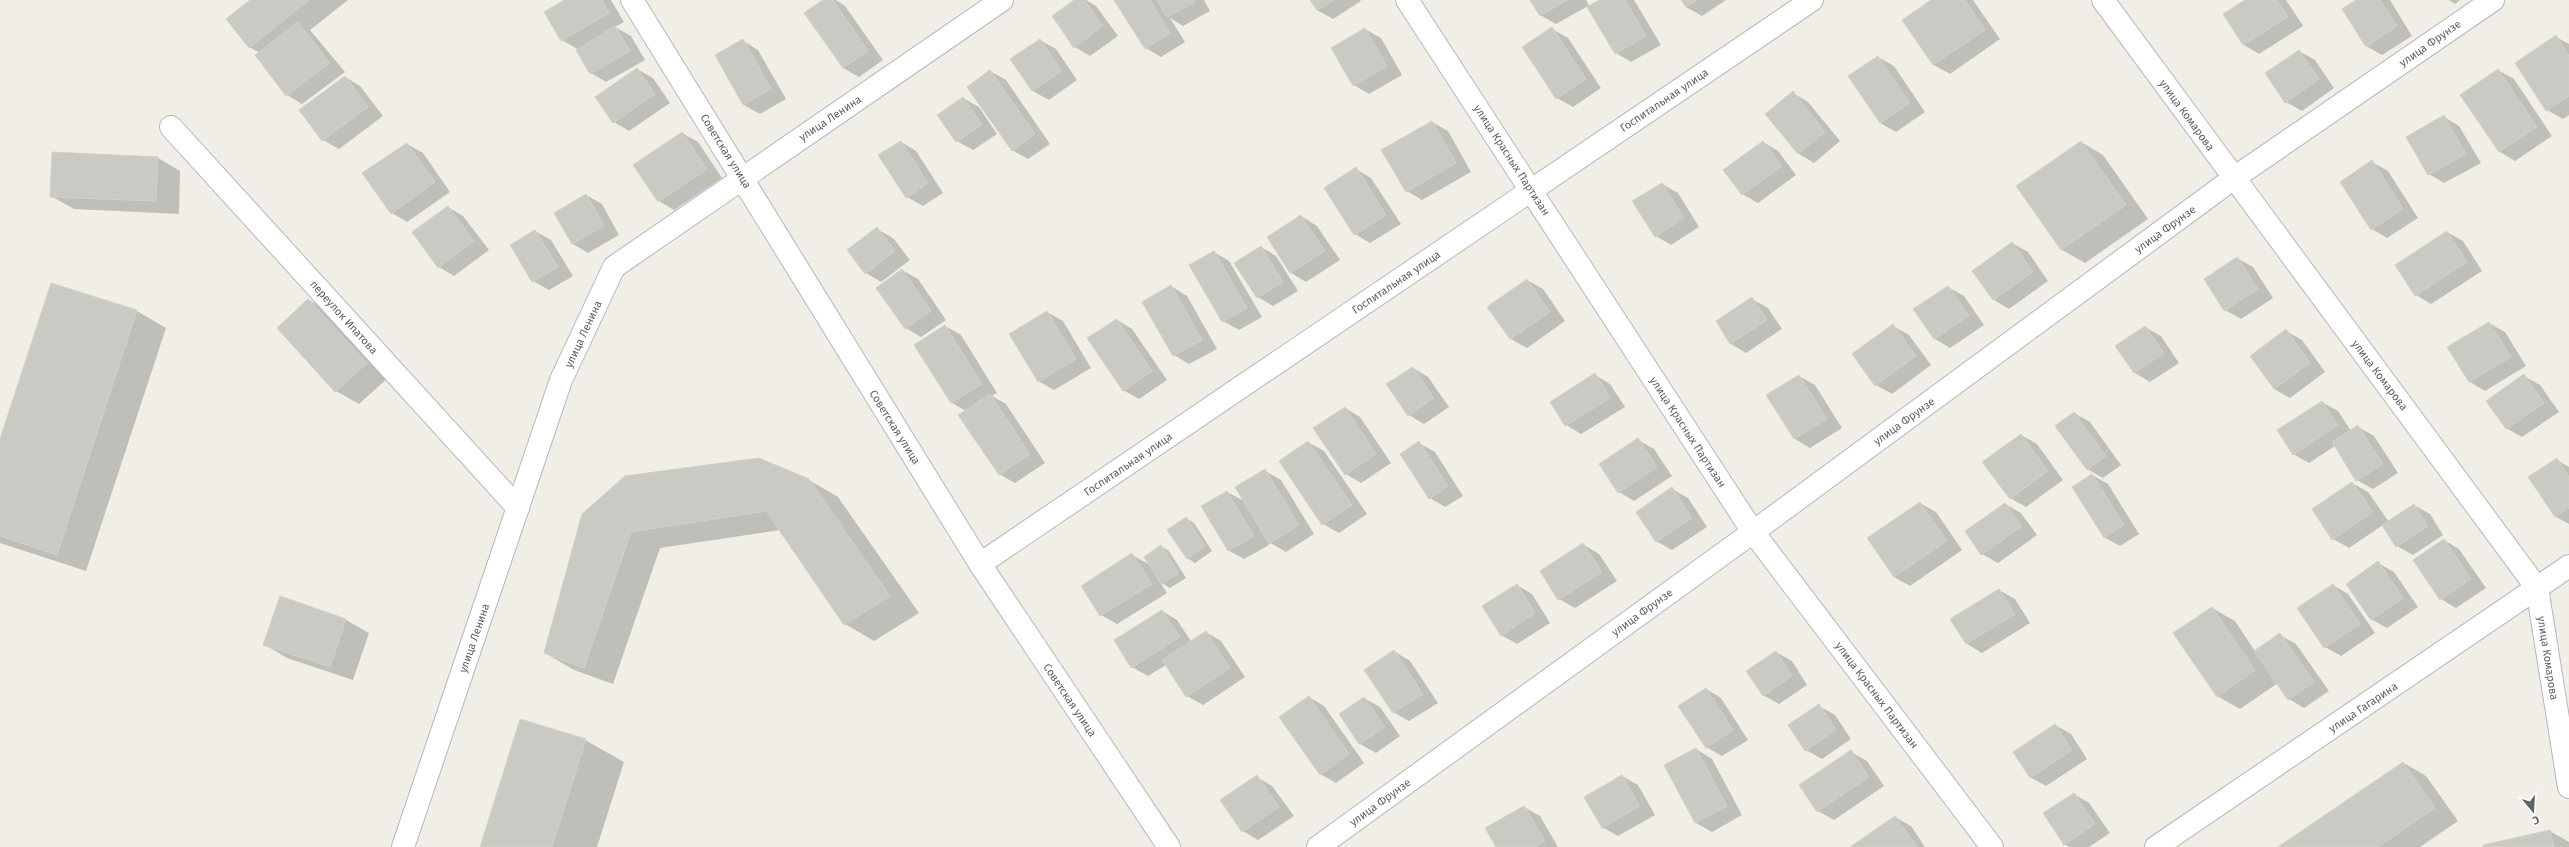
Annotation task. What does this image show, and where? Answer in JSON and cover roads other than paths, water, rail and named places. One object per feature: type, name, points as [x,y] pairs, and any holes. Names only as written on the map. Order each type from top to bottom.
[{"type":"street","name":"Советская улица","points":[[632,0],[980,564],[1169,847]]},
{"type":"street","name":"улица Ленина","points":[[403,847],[561,380],[614,267],[1002,0]]},
{"type":"street","name":"улица Красных Партизан","points":[[1407,0],[1753,532],[1992,847]]},
{"type":"street","name":"Госпитальная улица","points":[[980,564],[1812,0]]},
{"type":"street","name":"улица Комарова","points":[[2103,0],[2537,588],[2569,787]]},
{"type":"street","name":"улица Фрунзе","points":[[1318,847],[1753,532],[2234,178],[2493,0]]},
{"type":"street","name":"переулок Ипатова","points":[[171,127],[518,508]]},
{"type":"street","name":"улица Гагарина","points":[[2156,847],[2569,566]]}]
